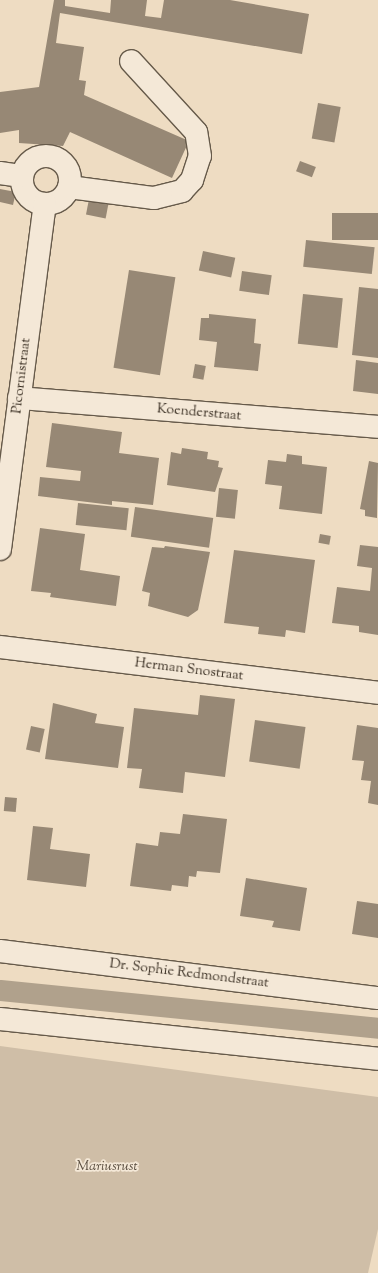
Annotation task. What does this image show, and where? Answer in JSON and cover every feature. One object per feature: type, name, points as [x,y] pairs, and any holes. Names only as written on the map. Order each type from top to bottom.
[{"type":"street","points":[[69,187],[154,198],[182,191],[192,180],[200,156],[196,132],[131,61]]},
{"type":"street","points":[[51,156],[65,164],[69,187],[60,199],[45,204],[30,198],[22,176],[29,162],[51,156]]},
{"type":"street","points":[[0,173],[22,176]]},
{"type":"street","name":"Picornistraat","points":[[0,549],[45,204]]},
{"type":"street","name":"Koenderstraat","points":[[19,398],[378,427]]},
{"type":"street","name":"Herman Snostraat","points":[[0,646],[378,693]]},
{"type":"street","name":"Dr. Sophie Redmondstraat","points":[[0,951],[378,998]]},
{"type":"street","points":[[0,1019],[378,1058]]},
{"type":"green space","name":"Mariusrust","points":[[0,1046],[378,1097],[378,1229],[368,1273],[0,1273]]},
{"type":"building","points":[[54,0],[65,0],[65,6],[110,13],[111,0],[147,0],[145,16],[161,18],[164,0],[230,0],[309,14],[302,54],[60,13],[56,43],[84,47],[79,80],[86,81],[84,95],[189,141],[172,178],[70,132],[63,146],[19,143],[19,130],[0,133],[0,92],[39,87]]},
{"type":"building","points":[[318,103],[341,107],[334,142],[312,138]]},
{"type":"building","points":[[300,161],[316,167],[312,177],[296,171]]},
{"type":"building","points":[[0,189],[16,192],[13,205],[0,202]]},
{"type":"building","points":[[90,194],[110,198],[106,218],[86,215]]},
{"type":"building","points":[[332,213],[378,213],[378,240],[332,240]]},
{"type":"building","points":[[306,240],[375,247],[372,274],[303,267]]},
{"type":"building","points":[[203,251],[235,258],[231,277],[199,271]]},
{"type":"building","points":[[129,270],[175,277],[160,375],[114,368]]},
{"type":"building","points":[[242,271],[272,275],[269,295],[239,291]]},
{"type":"building","points":[[359,287],[378,289],[378,358],[352,355]]},
{"type":"building","points":[[303,294],[343,298],[338,348],[298,344]]},
{"type":"building","points":[[209,314],[256,319],[254,343],[261,344],[258,371],[214,367],[217,342],[199,340],[201,318],[209,318]]},
{"type":"building","points":[[356,360],[378,363],[378,394],[353,391]]},
{"type":"building","points":[[195,364],[206,366],[203,380],[193,378]]},
{"type":"building","points":[[52,423],[122,432],[119,453],[159,458],[153,505],[112,501],[112,505],[38,496],[40,477],[80,481],[81,471],[46,467]]},
{"type":"building","points":[[182,448],[208,452],[207,459],[219,461],[218,467],[223,468],[215,492],[167,485],[171,452],[181,454]]},
{"type":"building","points":[[287,454],[302,456],[302,464],[327,467],[322,514],[279,509],[282,486],[265,484],[268,460],[286,462]]},
{"type":"building","points":[[369,461],[378,463],[377,518],[365,516],[365,510],[360,509]]},
{"type":"building","points":[[219,488],[238,490],[235,519],[216,517]]},
{"type":"building","points":[[78,503],[129,508],[126,530],[76,525]]},
{"type":"building","points":[[135,507],[213,518],[209,548],[131,537]]},
{"type":"building","points":[[40,528],[85,534],[80,570],[120,576],[116,606],[50,597],[51,593],[31,591]]},
{"type":"building","points":[[320,534],[331,536],[329,545],[318,543]]},
{"type":"building","points":[[360,545],[378,547],[378,635],[359,632],[359,626],[332,623],[337,587],[370,591],[372,568],[357,566]]},
{"type":"building","points":[[165,546],[210,552],[198,610],[188,617],[148,606],[150,593],[142,591],[152,547],[164,548]]},
{"type":"building","points":[[234,550],[315,560],[305,633],[286,630],[285,637],[258,634],[259,627],[224,623]]},
{"type":"building","points":[[200,695],[235,699],[225,777],[185,772],[183,793],[139,788],[142,769],[127,768],[134,708],[198,715]]},
{"type":"building","points":[[53,703],[97,714],[95,723],[124,727],[118,768],[45,759]]},
{"type":"building","points":[[255,720],[306,727],[300,769],[249,762]]},
{"type":"building","points":[[357,725],[378,728],[378,805],[368,803],[371,781],[361,780],[364,761],[352,760]]},
{"type":"building","points":[[31,726],[45,729],[40,752],[26,749]]},
{"type":"building","points":[[5,797],[17,798],[16,812],[4,811]]},
{"type":"building","points":[[183,814],[227,819],[220,873],[197,871],[196,877],[189,876],[188,887],[172,885],[171,891],[130,886],[136,843],[158,846],[160,832],[180,834]]},
{"type":"building","points":[[33,826],[53,828],[50,849],[90,854],[86,887],[27,880]]},
{"type":"building","points":[[246,878],[307,888],[300,931],[272,927],[274,921],[240,916]]},
{"type":"building","points":[[357,901],[378,904],[378,938],[352,934]]},
{"type":"waterway","points":[[0,990],[378,1028]]}]
